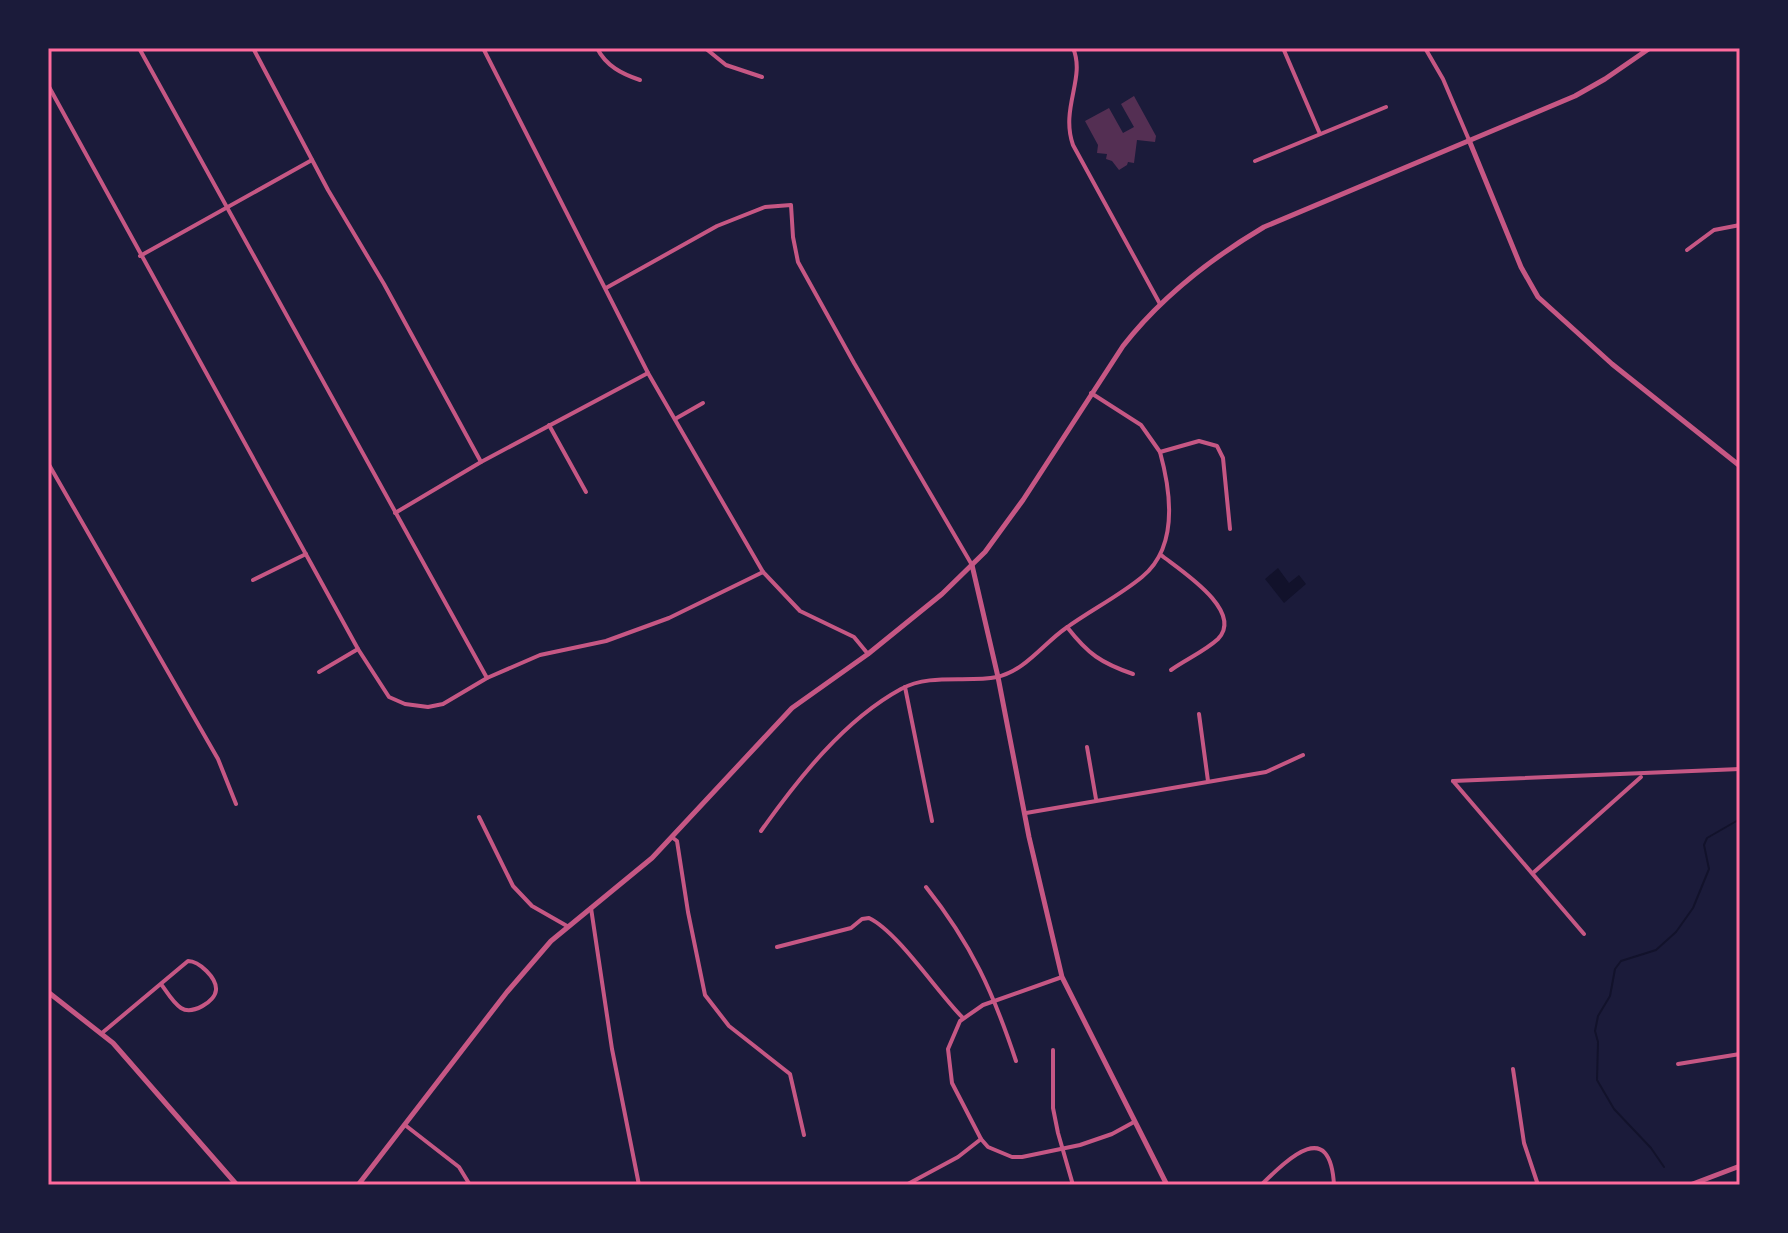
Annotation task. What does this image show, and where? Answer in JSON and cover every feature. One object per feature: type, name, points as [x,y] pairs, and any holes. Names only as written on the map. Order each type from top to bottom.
[{"type":"street","points":[[139,48],[487,678]]},
{"type":"street","points":[[253,48],[481,462]]},
{"type":"street","points":[[483,48],[648,373],[763,572],[800,611],[854,637],[868,654]]},
{"type":"street","points":[[597,48],[616,69],[640,80]]},
{"type":"street","points":[[705,48],[726,65],[762,77]]},
{"type":"street","points":[[1073,48],[1078,66],[1067,118],[1069,135],[1160,304]]},
{"type":"street","points":[[1283,48],[1321,134]]},
{"type":"street","points":[[1425,48],[1443,79],[1521,267],[1545,305],[1612,364],[1740,466]]},
{"type":"street","points":[[358,1185],[524,971],[567,926],[644,866],[673,838],[792,708],[868,654],[972,565],[1011,516],[1123,346],[1160,304],[1204,266],[1264,227],[1584,91],[1650,48]]},
{"type":"street","points":[[48,85],[358,649],[389,697],[415,707],[443,704],[487,678],[540,655],[606,641],[669,618],[763,572]]},
{"type":"street","points":[[1255,161],[1386,107]]},
{"type":"street","points":[[140,256],[312,160]]},
{"type":"street","points":[[606,288],[717,226],[765,207],[791,205],[798,262],[972,565],[1062,977],[1167,1185]]},
{"type":"street","points":[[1687,250],[1714,230],[1740,225]]},
{"type":"street","points":[[395,513],[481,462],[648,373]]},
{"type":"street","points":[[761,831],[832,745],[870,709],[905,687],[959,678],[998,677],[1025,663],[1067,627],[1143,577],[1161,555],[1169,505],[1168,479],[1160,452],[1141,425],[1091,393]]},
{"type":"street","points":[[675,419],[703,403]]},
{"type":"street","points":[[549,425],[586,492]]},
{"type":"street","points":[[1160,452],[1199,441],[1217,446],[1223,458],[1230,529]]},
{"type":"street","points":[[48,463],[218,759],[236,804]]},
{"type":"street","points":[[253,580],[306,554]]},
{"type":"street","points":[[1161,555],[1206,591],[1223,612],[1226,621],[1218,639],[1171,670]]},
{"type":"street","points":[[1067,627],[1096,658],[1133,674]]},
{"type":"street","points":[[319,672],[358,649]]},
{"type":"street","points":[[905,687],[932,821]]},
{"type":"street","points":[[1199,714],[1208,781]]},
{"type":"street","points":[[1087,747],[1096,799]]},
{"type":"street","points":[[1026,813],[1266,772],[1303,755]]},
{"type":"street","points":[[1584,934],[1453,781],[1740,769]]},
{"type":"street","points":[[1533,873],[1642,775]]},
{"type":"street","points":[[479,817],[513,886],[532,906],[567,926]]},
{"type":"street","points":[[673,838],[677,841],[705,995],[729,1026],[790,1074],[804,1135]]},
{"type":"street","points":[[926,887],[969,946],[995,1000],[1016,1061]]},
{"type":"street","points":[[591,908],[612,1049],[639,1185]]},
{"type":"street","points":[[777,947],[851,928],[862,919],[869,918],[885,928],[963,1018]]},
{"type":"street","points":[[102,1033],[161,984],[192,960],[213,981],[216,991],[198,1009],[189,1011],[180,1007],[161,984]]},
{"type":"street","points":[[1062,977],[995,1000],[963,1018],[948,1049],[952,1083],[981,1139],[988,1147],[1012,1157],[1096,1140],[1134,1122]]},
{"type":"street","points":[[48,992],[102,1033],[237,1185]]},
{"type":"street","points":[[1053,1050],[1053,1108],[1073,1185]]},
{"type":"street","points":[[1678,1064],[1740,1054]]},
{"type":"street","points":[[1513,1069],[1524,1143],[1538,1185]]},
{"type":"street","points":[[405,1125],[452,1160],[470,1185]]},
{"type":"street","points":[[906,1185],[958,1157],[981,1139]]},
{"type":"street","points":[[1261,1185],[1310,1146],[1326,1154],[1334,1185]]},
{"type":"street","points":[[1690,1185],[1740,1166]]},
{"type":"shaded area","points":[[1278,568],[1289,583],[1299,575],[1306,584],[1284,603],[1265,579]]},
{"type":"building","points":[[1134,96],[1156,136],[1155,142],[1137,140],[1134,163],[1128,162],[1119,170],[1106,159],[1107,154],[1097,153],[1098,145],[1085,121],[1109,108],[1123,133],[1134,127],[1121,104]]},
{"type":"waterway","points":[[1664,1167],[1651,1148],[1614,1109],[1597,1080],[1598,1042],[1595,1031],[1598,1016],[1610,996],[1615,969],[1621,961],[1656,950],[1676,932],[1693,908],[1709,869],[1704,845],[1707,838],[1740,819]]}]
